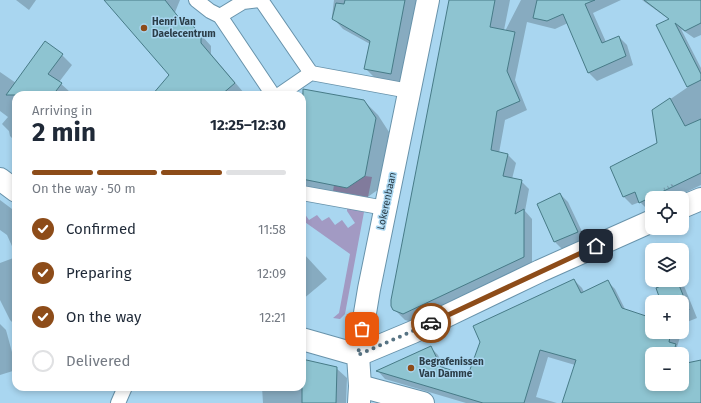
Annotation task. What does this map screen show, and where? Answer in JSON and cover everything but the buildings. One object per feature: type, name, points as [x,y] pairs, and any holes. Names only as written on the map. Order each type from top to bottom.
[{"type":"street","name":"Lokerenbaan","points":[[360,395],[358,355],[369,289],[428,0]]},
{"type":"street","points":[[0,179],[12,188]]},
{"type":"street","points":[[689,204],[701,199]]},
{"type":"street","points":[[306,340],[358,355],[413,332],[540,271],[645,224]]},
{"type":"street","points":[[360,395],[424,403]]},
{"type":"lane","points":[[196,0],[210,11],[220,16],[270,91]]},
{"type":"lane","points":[[220,16],[243,2],[260,0],[311,73],[409,91]]},
{"type":"lane","points":[[285,91],[311,73]]},
{"type":"lane","points":[[306,193],[385,208]]},
{"type":"lane","points":[[118,403],[123,391]]},
{"type":"shaded area","points":[[365,176],[372,177],[368,197],[333,191],[334,185],[347,188]]},
{"type":"shaded area","points":[[347,208],[364,212],[345,314],[340,319],[333,318],[339,313],[350,254],[306,223],[306,216],[309,220],[317,215],[322,221],[329,217],[335,225],[342,220],[348,228],[355,223],[347,211]]},
{"type":"way so far","points":[[362,329],[358,355],[431,323]]},
{"type":"place","name":"Henri Van Daelecentrum","points":[[144,28]]},
{"type":"place","name":"Begrafenissen Van Damme","points":[[411,368]]},
{"type":"route","points":[[431,323],[596,246]]}]
